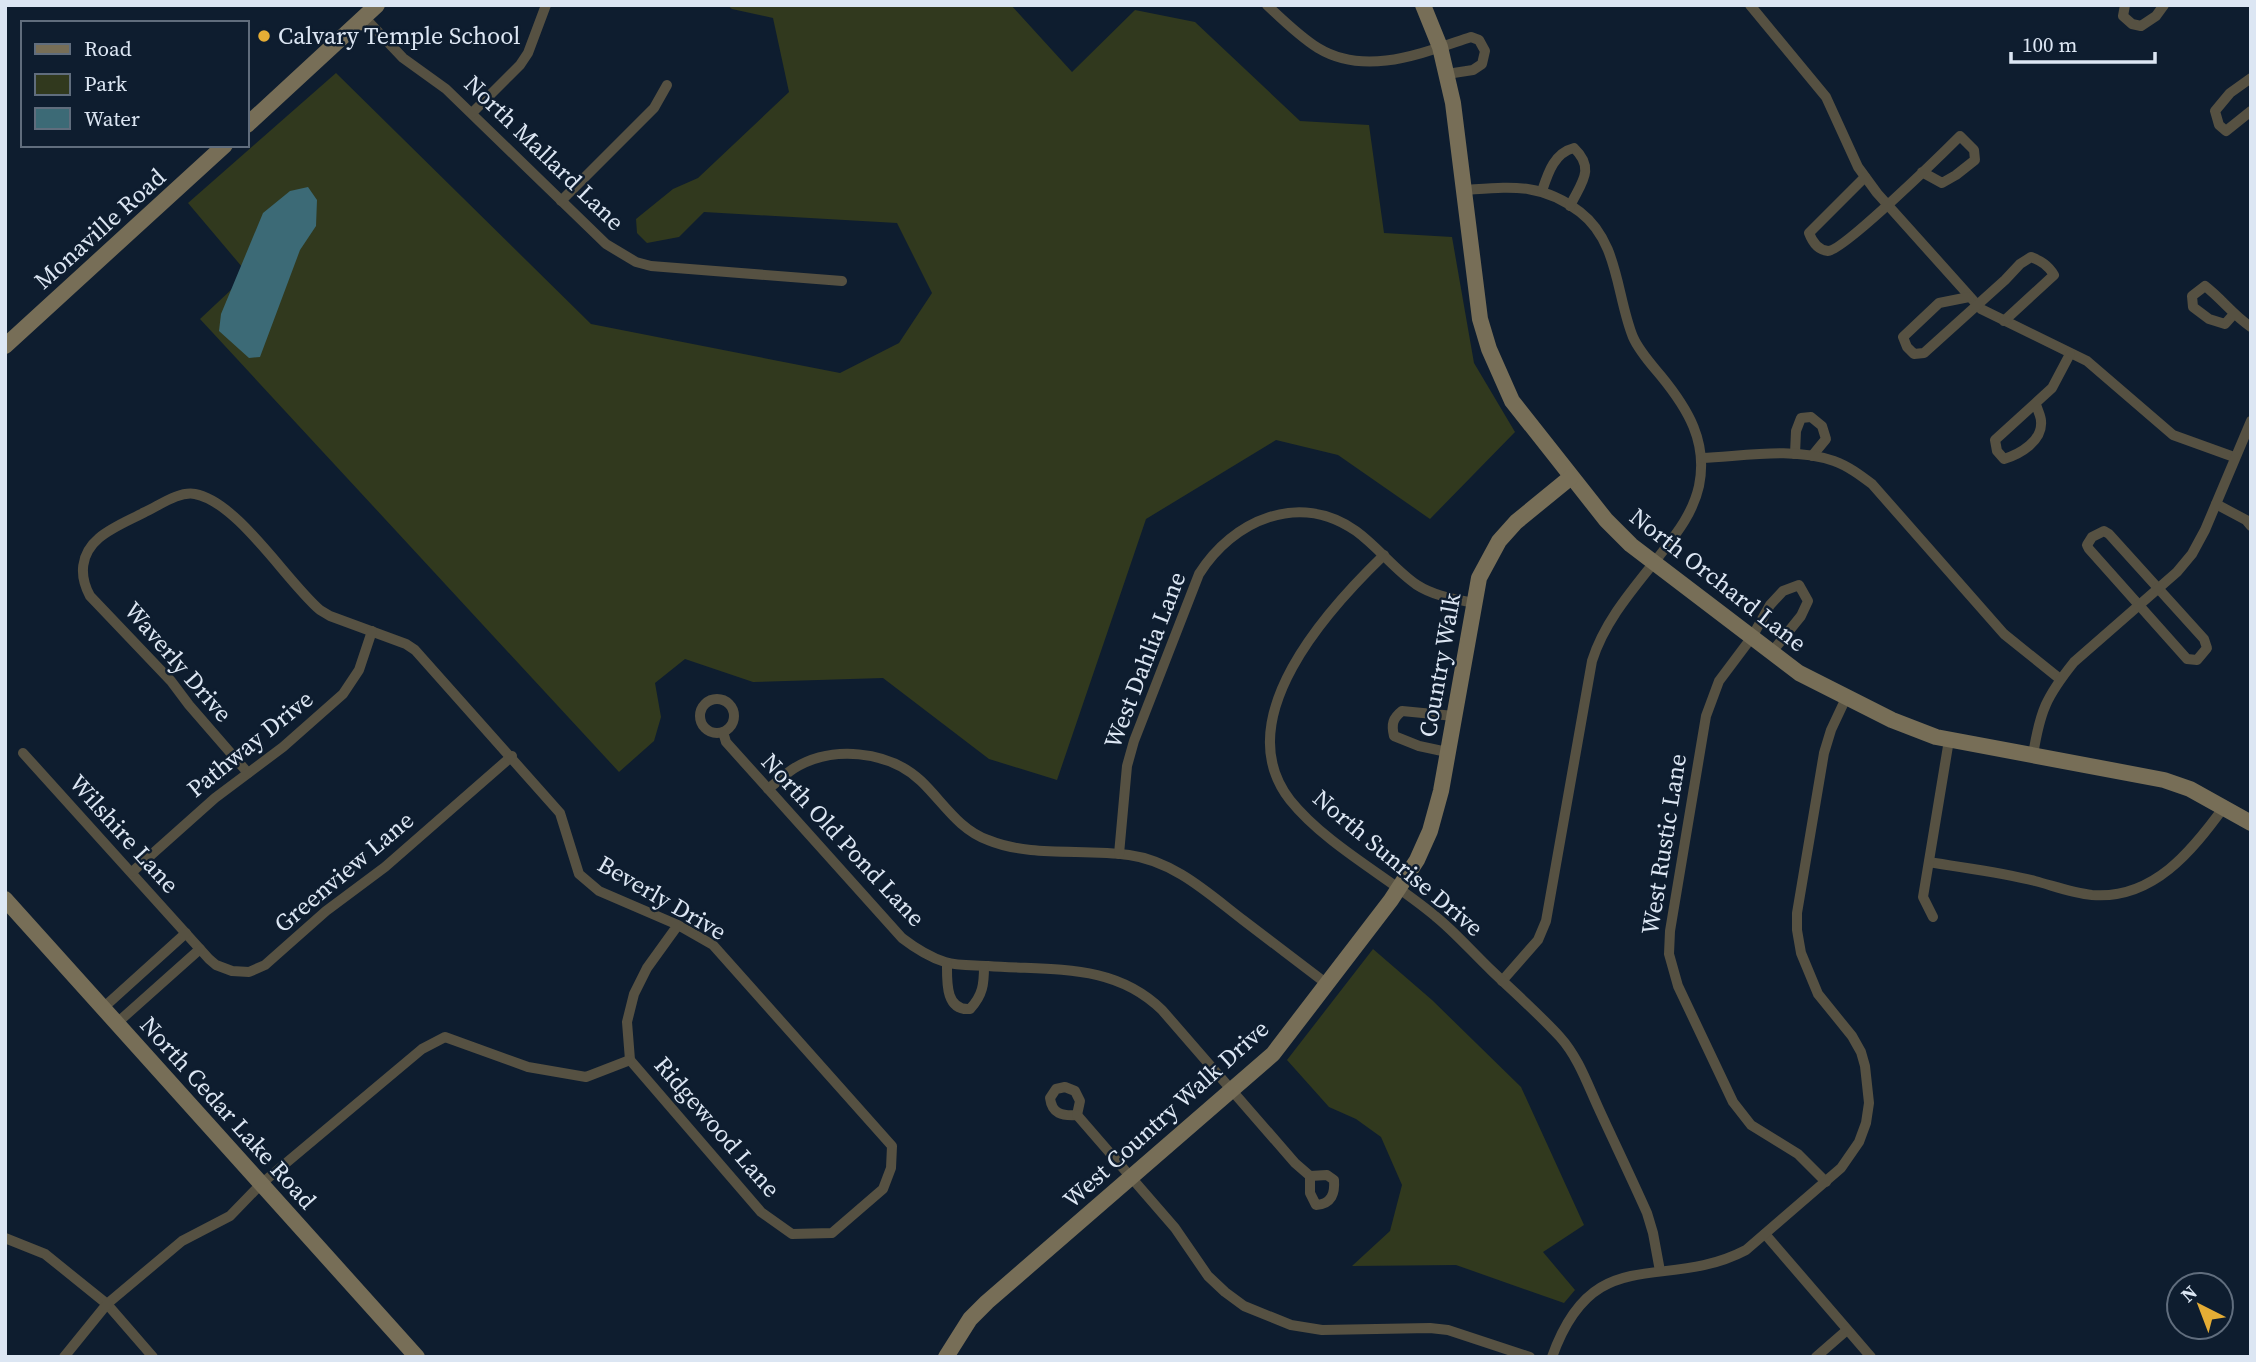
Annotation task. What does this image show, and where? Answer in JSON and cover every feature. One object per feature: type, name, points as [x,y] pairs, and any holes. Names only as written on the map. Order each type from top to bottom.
[{"type":"street","points":[[248,124],[377,5]]},
{"type":"street","points":[[472,113],[520,65],[528,52],[546,5]]},
{"type":"street","points":[[1267,5],[1317,47],[1348,60],[1383,62],[1471,37],[1479,40],[1485,51],[1482,64],[1473,69],[1447,74]]},
{"type":"street","name":"North Orchard Lane","points":[[1423,5],[1440,47],[1454,103],[1480,319],[1489,349],[1512,401],[1606,520],[1631,545],[1799,673],[1892,720],[1949,740],[2164,780],[2190,789],[2251,823]]},
{"type":"street","points":[[1750,5],[1826,97],[1865,177],[1973,300],[2004,321],[2087,361],[2173,435],[2234,457]]},
{"type":"street","points":[[2124,5],[2123,16],[2132,24],[2141,26],[2164,5]]},
{"type":"street","name":"North Mallard Lane","points":[[364,17],[403,58],[446,89],[472,113],[606,244],[636,262],[651,266],[842,281]]},
{"type":"street","points":[[2251,78],[2230,93],[2215,111],[2219,125],[2226,131],[2251,111]]},
{"type":"street","points":[[561,201],[654,108],[667,85]]},
{"type":"street","points":[[1865,177],[1809,233],[1812,240],[1823,249],[1835,249],[1959,136],[1974,150],[1975,160],[1942,183],[1922,172]]},
{"type":"street","name":"Monaville Road","points":[[5,345],[223,147]]},
{"type":"street","points":[[1542,191],[1554,161],[1565,150],[1574,148],[1584,158],[1586,172],[1570,206]]},
{"type":"street","points":[[1464,190],[1513,187],[1542,191],[1582,213],[1599,233],[1610,252],[1634,340],[1681,401],[1691,419],[1702,458],[1694,505],[1682,527],[1612,618],[1598,642],[1592,661],[1546,920],[1538,940],[1502,981]]},
{"type":"street","points":[[1973,300],[1939,303],[1903,337],[1907,347],[1914,354],[1924,353],[1945,335],[1973,300],[2005,280],[2031,257],[2049,267],[2054,275],[2004,321]]},
{"type":"street","points":[[2233,315],[2251,327]]},
{"type":"street","points":[[2036,404],[2042,422],[2036,439],[2016,455],[2004,459],[1997,451],[1995,440],[2036,404],[2060,377],[2070,354]]},
{"type":"street","points":[[1795,454],[1796,431],[1801,418],[1811,416],[1822,426],[1826,439],[1812,456]]},
{"type":"street","points":[[2033,755],[2044,704],[2060,679],[2074,662],[2159,588],[2192,554],[2205,530],[2251,421]]},
{"type":"street","points":[[1702,458],[1795,454],[1836,461],[1852,469],[1872,484],[2004,634],[2060,679]]},
{"type":"street","name":"Country Walk","points":[[1399,888],[1417,860],[1430,831],[1441,791],[1479,578],[1499,541],[1516,522],[1571,477]]},
{"type":"street","name":"Waverly Drive","points":[[220,505],[195,494],[179,496],[104,534],[92,544],[83,565],[84,585],[90,596],[172,681],[189,705],[248,773]]},
{"type":"street","points":[[2216,504],[2246,520],[2251,526]]},
{"type":"street","name":"Beverly Drive","points":[[220,505],[271,554],[320,610],[415,650],[560,813],[579,874],[599,891],[678,925],[713,945],[891,1146],[891,1168],[883,1189],[832,1233]]},
{"type":"street","name":"West Dahlia Lane","points":[[1119,854],[1127,766],[1134,741],[1199,574],[1210,557],[1241,528],[1261,519],[1296,513],[1321,516],[1356,531],[1416,584],[1444,597],[1474,603]]},
{"type":"street","points":[[2098,532],[2109,534],[2159,588],[2204,639],[2207,648],[2197,660],[2187,659],[2089,549],[2087,545],[2092,537],[2098,532]]},
{"type":"street","name":"North Sunrise Drive","points":[[1384,555],[1347,591],[1296,657],[1274,708],[1271,732],[1273,761],[1289,798],[1322,831],[1436,916],[1559,1036],[1577,1063],[1647,1213],[1660,1271]]},
{"type":"street","name":"West Rustic Lane","points":[[1772,652],[1801,616],[1808,601],[1799,585],[1783,591],[1770,605],[1752,637],[1719,681],[1706,716],[1670,931],[1669,954],[1678,986],[1725,1088],[1741,1114],[1765,1135],[1798,1154],[1826,1182]]},
{"type":"street","name":"Pathway Drive","points":[[132,872],[215,797],[283,747],[343,694],[359,670],[372,631]]},
{"type":"street","points":[[1552,1357],[1571,1314],[1600,1288],[1635,1274],[1728,1259],[1746,1250],[1842,1168],[1859,1142],[1868,1113],[1868,1086],[1861,1052],[1852,1036],[1818,995],[1808,976],[1801,953],[1797,913],[1824,753],[1846,698]]},
{"type":"street","points":[[1447,752],[1394,736],[1392,727],[1395,716],[1402,711],[1454,716]]},
{"type":"street","name":"North Old Pond Lane","points":[[723,732],[726,742],[902,939],[947,963],[1078,971],[1102,974],[1125,983],[1149,997],[1162,1010],[1295,1163],[1310,1176]]},
{"type":"street","points":[[1933,917],[1923,897],[1949,740]]},
{"type":"street","name":"Wilshire Lane","points":[[23,754],[198,946]]},
{"type":"street","points":[[768,789],[792,769],[813,760],[837,755],[880,758],[909,772],[956,820],[972,833],[987,840],[1020,848],[1139,857],[1173,869],[1327,984]]},
{"type":"street","name":"Greenview Lane","points":[[198,946],[216,965],[232,971],[249,972],[265,965],[326,911],[385,867],[512,756]]},
{"type":"street","points":[[1929,862],[2032,880],[2093,895],[2117,894],[2134,890],[2168,872],[2224,807]]},
{"type":"street","name":"West Country Walk Drive","points":[[947,1357],[963,1329],[987,1302],[1273,1054],[1399,888]]},
{"type":"street","name":"North Cedar Lake Road","points":[[5,899],[417,1357]]},
{"type":"street","name":"Ridgewood Lane","points":[[678,925],[647,968],[634,994],[627,1022],[631,1060],[761,1212],[792,1234],[832,1233]]},
{"type":"street","points":[[103,1008],[186,933]]},
{"type":"street","points":[[117,1023],[198,946]]},
{"type":"street","points":[[947,963],[950,997],[955,1006],[962,1009],[971,1009],[980,998],[984,966]]},
{"type":"street","points":[[64,1357],[107,1304],[182,1241],[230,1216],[261,1184],[422,1049],[445,1037],[528,1067],[586,1077],[631,1060]]},
{"type":"street","points":[[1077,1115],[1175,1228],[1208,1276],[1225,1292],[1263,1315],[1291,1325],[1322,1330],[1448,1330],[1530,1357]]},
{"type":"street","points":[[1765,1234],[1871,1357]]},
{"type":"street","points":[[5,1238],[45,1254],[107,1304],[153,1357]]},
{"type":"street","points":[[1816,1357],[1847,1330]]},
{"type":"green space","points":[[727,5],[1011,5],[1072,72],[1135,10],[1195,22],[1300,121],[1369,125],[1384,233],[1452,237],[1474,363],[1515,432],[1430,519],[1338,455],[1276,440],[1146,519],[1057,780],[989,759],[883,678],[753,682],[685,659],[655,683],[661,717],[654,741],[619,772],[200,319],[248,274],[188,203],[336,73],[591,324],[840,373],[899,343],[932,293],[897,223],[704,212],[679,237],[647,243],[637,233],[636,219],[673,189],[698,178],[789,92],[773,18],[732,9]]},
{"type":"green space","points":[[1373,949],[1432,1000],[1521,1087],[1584,1225],[1543,1252],[1575,1290],[1564,1303],[1456,1265],[1352,1266],[1390,1231],[1402,1185],[1381,1137],[1356,1119],[1329,1107],[1287,1060]]},
{"type":"water","points":[[308,187],[317,200],[316,226],[300,250],[260,357],[249,358],[219,331],[221,314],[263,213],[290,191]]},
{"type":"place","name":"Calvary Temple School","points":[[264,36]]}]
